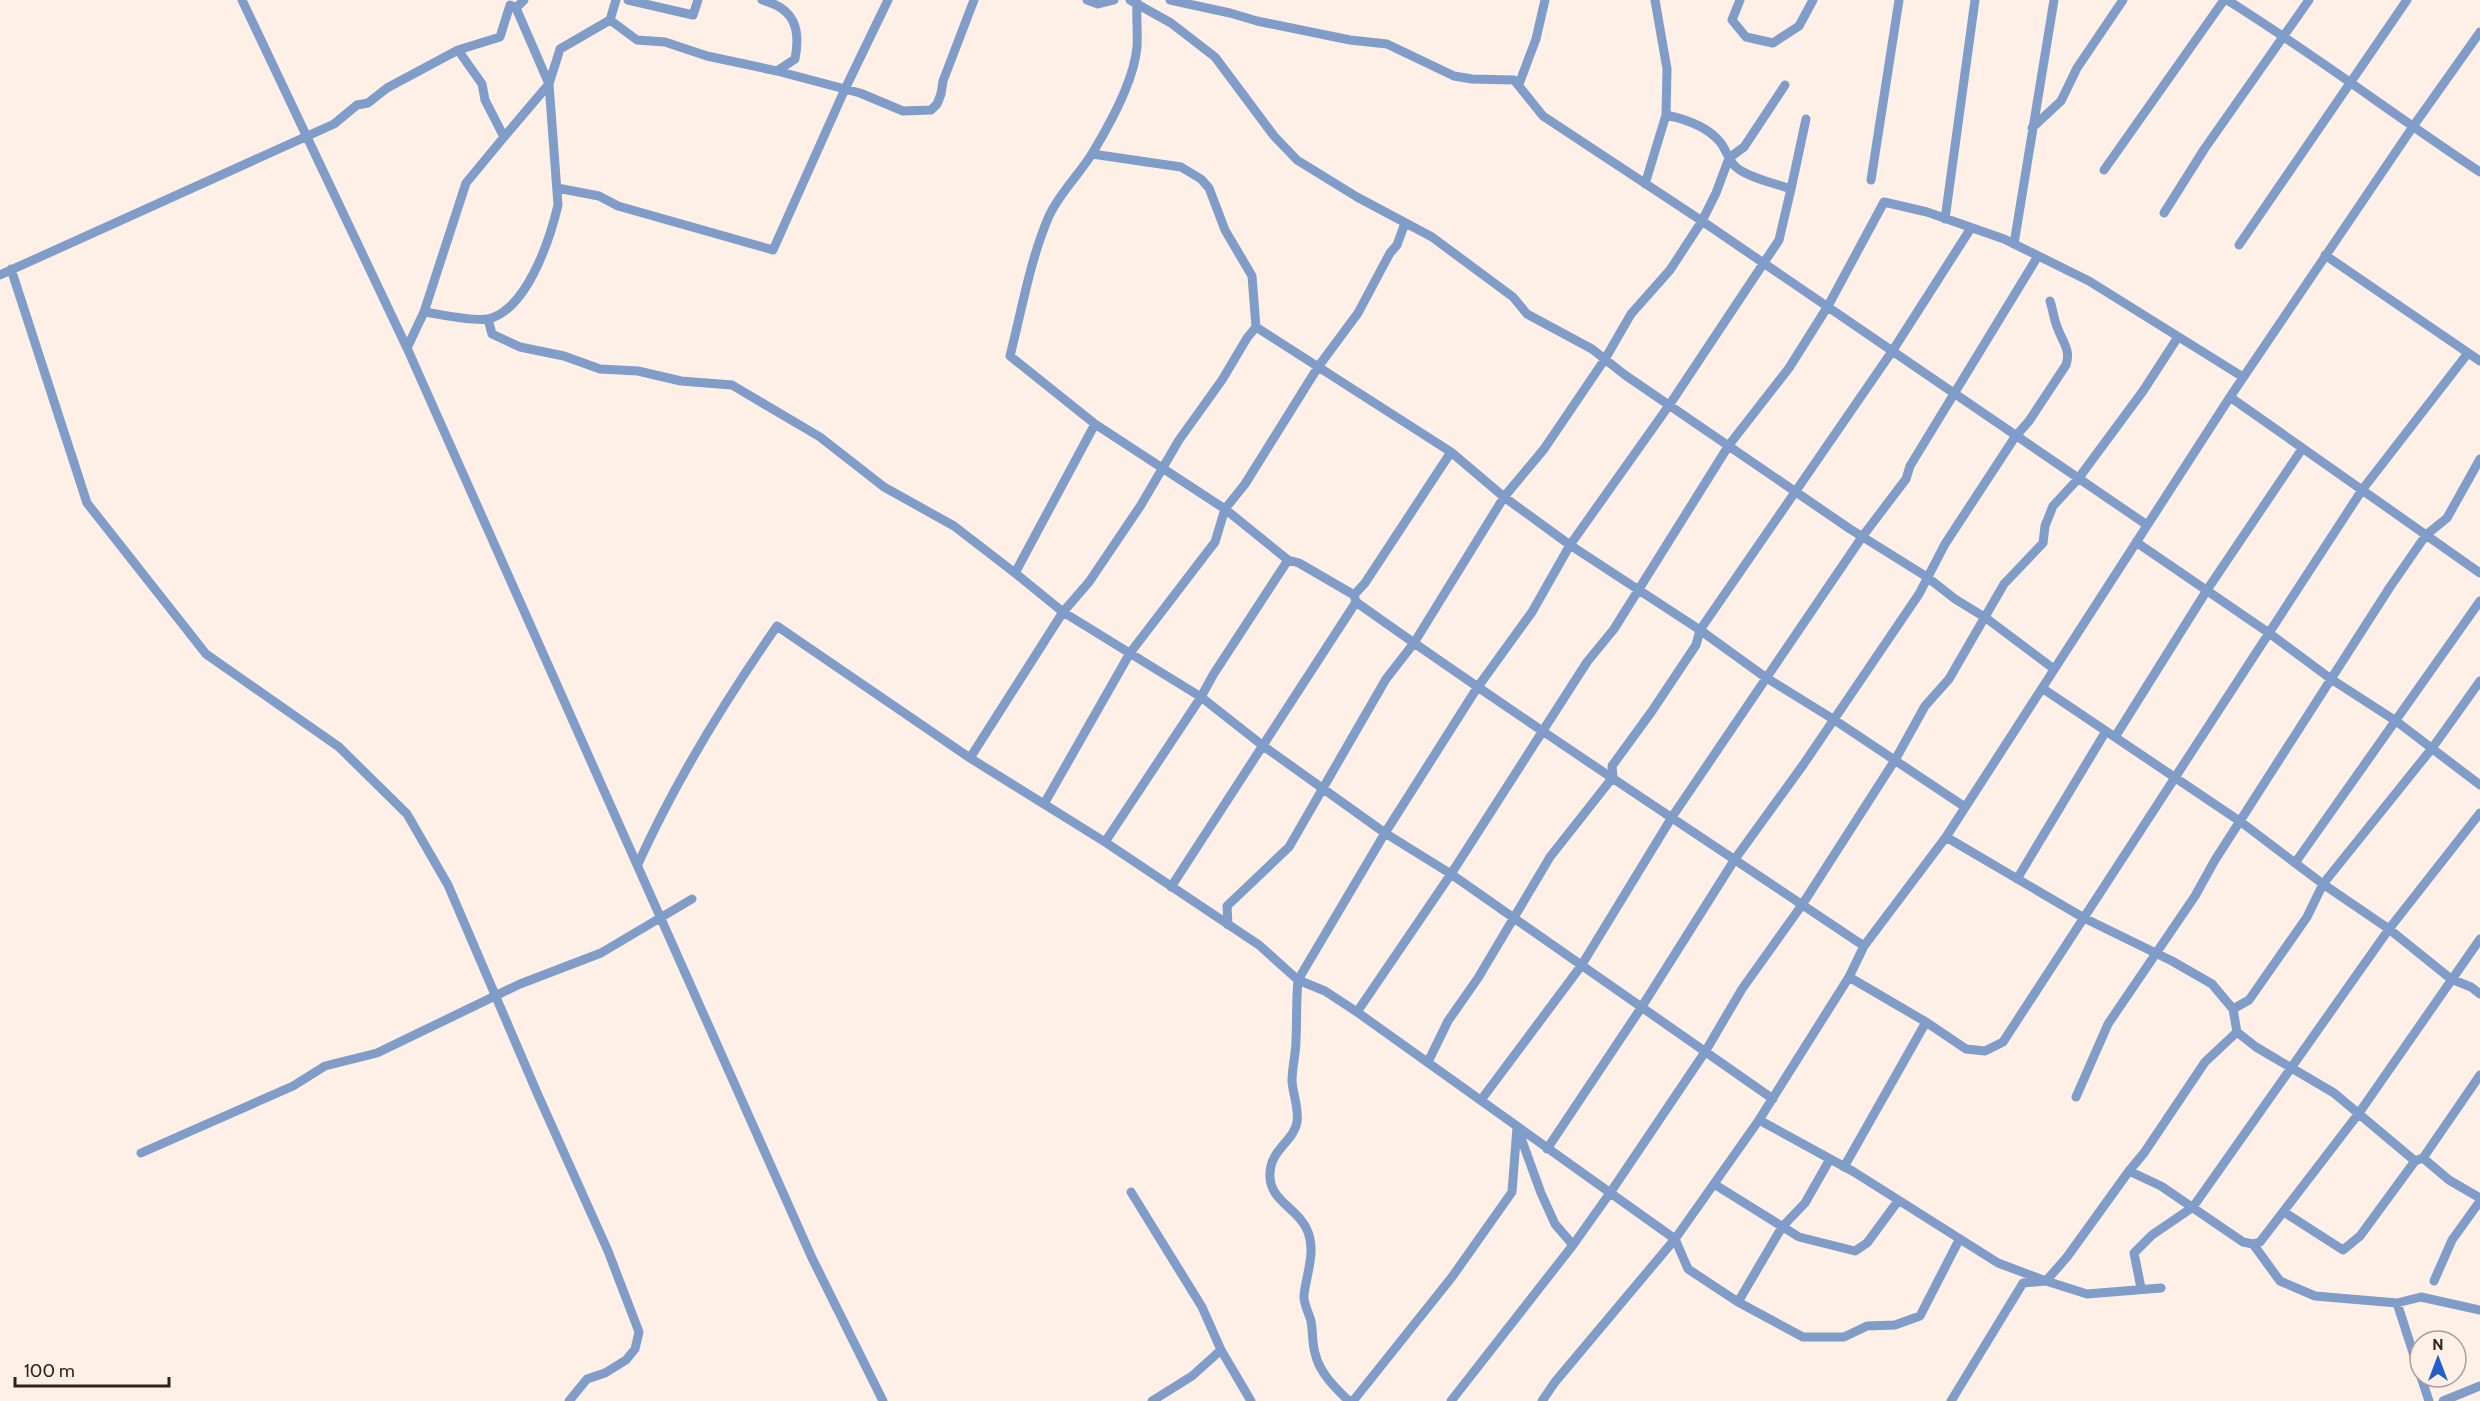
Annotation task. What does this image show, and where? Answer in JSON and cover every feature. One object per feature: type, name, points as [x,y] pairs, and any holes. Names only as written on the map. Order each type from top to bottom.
[{"type":"street","points":[[242,0],[407,348],[812,1258],[883,1401]]},
{"type":"street","points":[[0,274],[334,124],[357,105],[368,103],[387,88],[458,50],[500,37],[513,5],[524,0]]},
{"type":"street","points":[[407,348],[424,312],[466,183],[549,84],[560,49],[610,20],[616,0]]},
{"type":"street","points":[[627,0],[693,15],[697,0]]},
{"type":"street","points":[[762,0],[775,3],[793,18],[797,30],[795,59],[777,71]]},
{"type":"street","points":[[557,188],[599,196],[618,206],[773,250],[845,89],[888,0]]},
{"type":"street","points":[[610,20],[636,40],[665,42],[707,56],[845,89],[885,102],[903,111],[931,110],[937,104],[941,94],[943,81],[974,0]]},
{"type":"street","points":[[1087,0],[1098,4],[1114,0]]},
{"type":"street","points":[[1170,0],[1350,40],[1387,44],[1454,76],[1472,79],[1509,79],[1519,84],[1543,116],[1893,350],[2015,437],[2147,525]]},
{"type":"street","points":[[1519,84],[1536,39],[1545,0]]},
{"type":"street","points":[[1645,183],[1666,115],[1667,69],[1655,0]]},
{"type":"street","points":[[1740,0],[1732,20],[1746,37],[1773,43],[1799,26],[1813,0]]},
{"type":"street","points":[[1871,180],[1899,0]]},
{"type":"street","points":[[1945,219],[1975,0]]},
{"type":"street","points":[[2014,244],[2054,0]]},
{"type":"street","points":[[2032,128],[2061,101],[2077,68],[2124,0]]},
{"type":"street","points":[[2104,170],[2225,0],[2285,36],[2412,128],[2480,172]]},
{"type":"street","points":[[2164,213],[2205,148],[2309,0]]},
{"type":"street","points":[[2239,245],[2407,0]]},
{"type":"street","points":[[1864,946],[1544,730],[1477,688],[1355,598],[1299,563],[1288,560],[1225,509],[1095,424],[1010,356],[1036,249],[1050,214],[1092,154],[1108,125],[1130,74],[1137,48],[1135,24],[1138,1],[1215,57],[1274,136],[1297,160],[1432,237],[1513,297],[1527,314],[1592,349],[1862,537],[1927,577],[2054,669]]},
{"type":"street","points":[[424,312],[488,318],[511,306],[526,287],[554,222],[558,205],[549,84],[513,5]]},
{"type":"street","points":[[1542,1401],[1555,1382],[1675,1239],[1759,1120],[1849,977],[1864,946],[1946,837],[2243,377],[2480,32]]},
{"type":"street","points":[[458,50],[482,84],[485,100],[504,137]]},
{"type":"street","points":[[1228,925],[1227,906],[1289,847],[1386,679],[1414,643],[1504,498],[1544,449],[1605,359],[1632,314],[1670,270],[1702,221],[1716,193],[1729,158],[1744,147],[1752,137],[1785,85]]},
{"type":"street","points":[[1666,115],[1683,118],[1702,128],[1719,141],[1735,167],[1791,189]]},
{"type":"street","points":[[1517,1127],[1512,1192],[1452,1277],[1351,1401],[1328,1380],[1315,1355],[1311,1321],[1303,1299],[1310,1270],[1309,1233],[1299,1218],[1274,1195],[1271,1184],[1272,1161],[1275,1153],[1296,1127],[1298,1120],[1292,1081],[1298,981],[1385,833],[1477,688],[1532,612],[1570,545],[1670,404],[1779,240],[1806,119]]},
{"type":"street","points":[[970,758],[1063,612],[1089,582],[1163,469],[1179,440],[1256,327],[1252,276],[1225,230],[1213,197],[1201,179],[1181,167],[1092,154]]},
{"type":"street","points":[[1357,1012],[1451,874],[1587,662],[1614,629],[1729,445],[1789,368],[1828,306],[1884,202],[1945,219],[2014,244],[2088,281],[2243,377]]},
{"type":"street","points":[[1044,804],[1130,653],[1215,543],[1225,509],[1245,484],[1318,368],[1358,313],[1390,253],[1397,245],[1406,223]]},
{"type":"street","points":[[1428,1062],[1448,1021],[1478,978],[1550,857],[1613,777],[1612,766],[1653,711],[1696,645],[1700,630],[1893,350],[1971,228]]},
{"type":"street","points":[[2325,255],[2480,362]]},
{"type":"street","points":[[1480,1100],[1581,966],[1672,817],[1765,677],[1862,537],[1906,479],[1910,466],[1953,393],[2038,256]]},
{"type":"street","points":[[11,268],[87,503],[206,654],[339,747],[407,813],[448,885],[608,1251],[639,1332],[635,1349],[626,1360],[605,1373],[587,1380],[569,1401]]},
{"type":"street","points":[[1547,1149],[1641,1008],[1735,859],[1803,765],[1919,594],[1945,544],[2015,437],[2029,421],[2068,358],[2067,348],[2057,328],[2050,301]]},
{"type":"street","points":[[488,318],[492,334],[520,347],[564,356],[600,369],[638,370],[681,381],[732,385],[820,436],[884,487],[954,526],[1063,612],[1201,697],[1262,745],[1385,833],[1451,874],[1773,1099]]},
{"type":"street","points":[[1256,327],[1451,452],[1504,498],[1570,545],[1700,630],[1765,677],[1833,719],[1965,807]]},
{"type":"street","points":[[1451,1401],[1573,1245],[1610,1193],[1705,1052],[1742,989],[1802,905],[1895,760],[1925,706],[1949,678],[2004,584],[2043,543],[2045,526],[2053,506],[2078,479],[2143,391],[2178,337]]},
{"type":"street","points":[[1849,977],[1926,1022],[1966,1049],[1984,1051],[2003,1042],[2362,490],[2468,353]]},
{"type":"street","points":[[2230,397],[2480,573]]},
{"type":"street","points":[[1015,573],[1095,424]]},
{"type":"street","points":[[2115,737],[2207,590],[2302,449]]},
{"type":"street","points":[[1171,887],[1451,452]]},
{"type":"street","points":[[2076,1097],[2108,1024],[2241,822],[2360,631],[2426,535],[2447,518],[2480,459]]},
{"type":"street","points":[[2136,542],[2269,633],[2331,679],[2433,747],[2480,785]]},
{"type":"street","points":[[1105,842],[1288,560]]},
{"type":"street","points":[[2295,863],[2480,600]]},
{"type":"street","points":[[638,864],[662,811],[692,759],[734,688],[777,626],[970,758],[1105,842],[1228,925],[1272,955],[1298,981],[1325,992],[1357,1012],[1675,1239],[1688,1269],[1738,1302],[1803,1337],[1844,1336],[1867,1326],[1894,1324],[1920,1316],[1959,1240]]},
{"type":"street","points":[[2233,1009],[2249,1000],[2307,917],[2323,884],[2433,747],[2480,681]]},
{"type":"street","points":[[2042,688],[2241,822],[2323,884],[2389,929],[2451,979],[2471,987],[2480,994]]},
{"type":"street","points":[[2017,879],[2106,731]]},
{"type":"street","points":[[2161,1288],[2141,1291],[2134,1253],[2152,1235],[2193,1207],[2389,929],[2480,813]]},
{"type":"street","points":[[1946,837],[2084,918],[2156,953],[2212,984],[2233,1009],[2237,1032],[2256,1047],[2334,1093],[2419,1159],[2480,1199],[2452,1240],[2434,1281]]},
{"type":"street","points":[[141,1154],[293,1086],[325,1066],[377,1053],[495,996],[601,953],[692,899]]},
{"type":"street","points":[[2129,1171],[2161,1186],[2243,1242],[2253,1244],[2260,1242],[2359,1113],[2480,939]]},
{"type":"street","points":[[1844,1167],[1926,1022]]},
{"type":"street","points":[[1951,1401],[2024,1283],[2046,1281],[2067,1257],[2129,1171],[2144,1154],[2205,1062],[2237,1032]]},
{"type":"street","points":[[2284,1212],[2343,1250],[2360,1236],[2480,1075]]},
{"type":"street","points":[[1759,1120],[1844,1167],[1998,1263],[2087,1294],[2141,1288]]},
{"type":"street","points":[[1517,1127],[1555,1224],[1573,1245]]},
{"type":"street","points":[[1738,1302],[1782,1227],[1805,1203],[1830,1159]]},
{"type":"street","points":[[1714,1184],[1799,1237],[1855,1251],[1867,1244],[1898,1201]]},
{"type":"street","points":[[1131,1192],[1202,1307],[1221,1350],[1251,1401]]},
{"type":"street","points":[[2253,1244],[2280,1281],[2315,1296],[2397,1303],[2421,1297],[2480,1310]]},
{"type":"street","points":[[2397,1303],[2408,1338]]},
{"type":"street","points":[[1152,1401],[1192,1376],[1221,1350]]},
{"type":"street","points":[[2443,1401],[2480,1386]]}]
